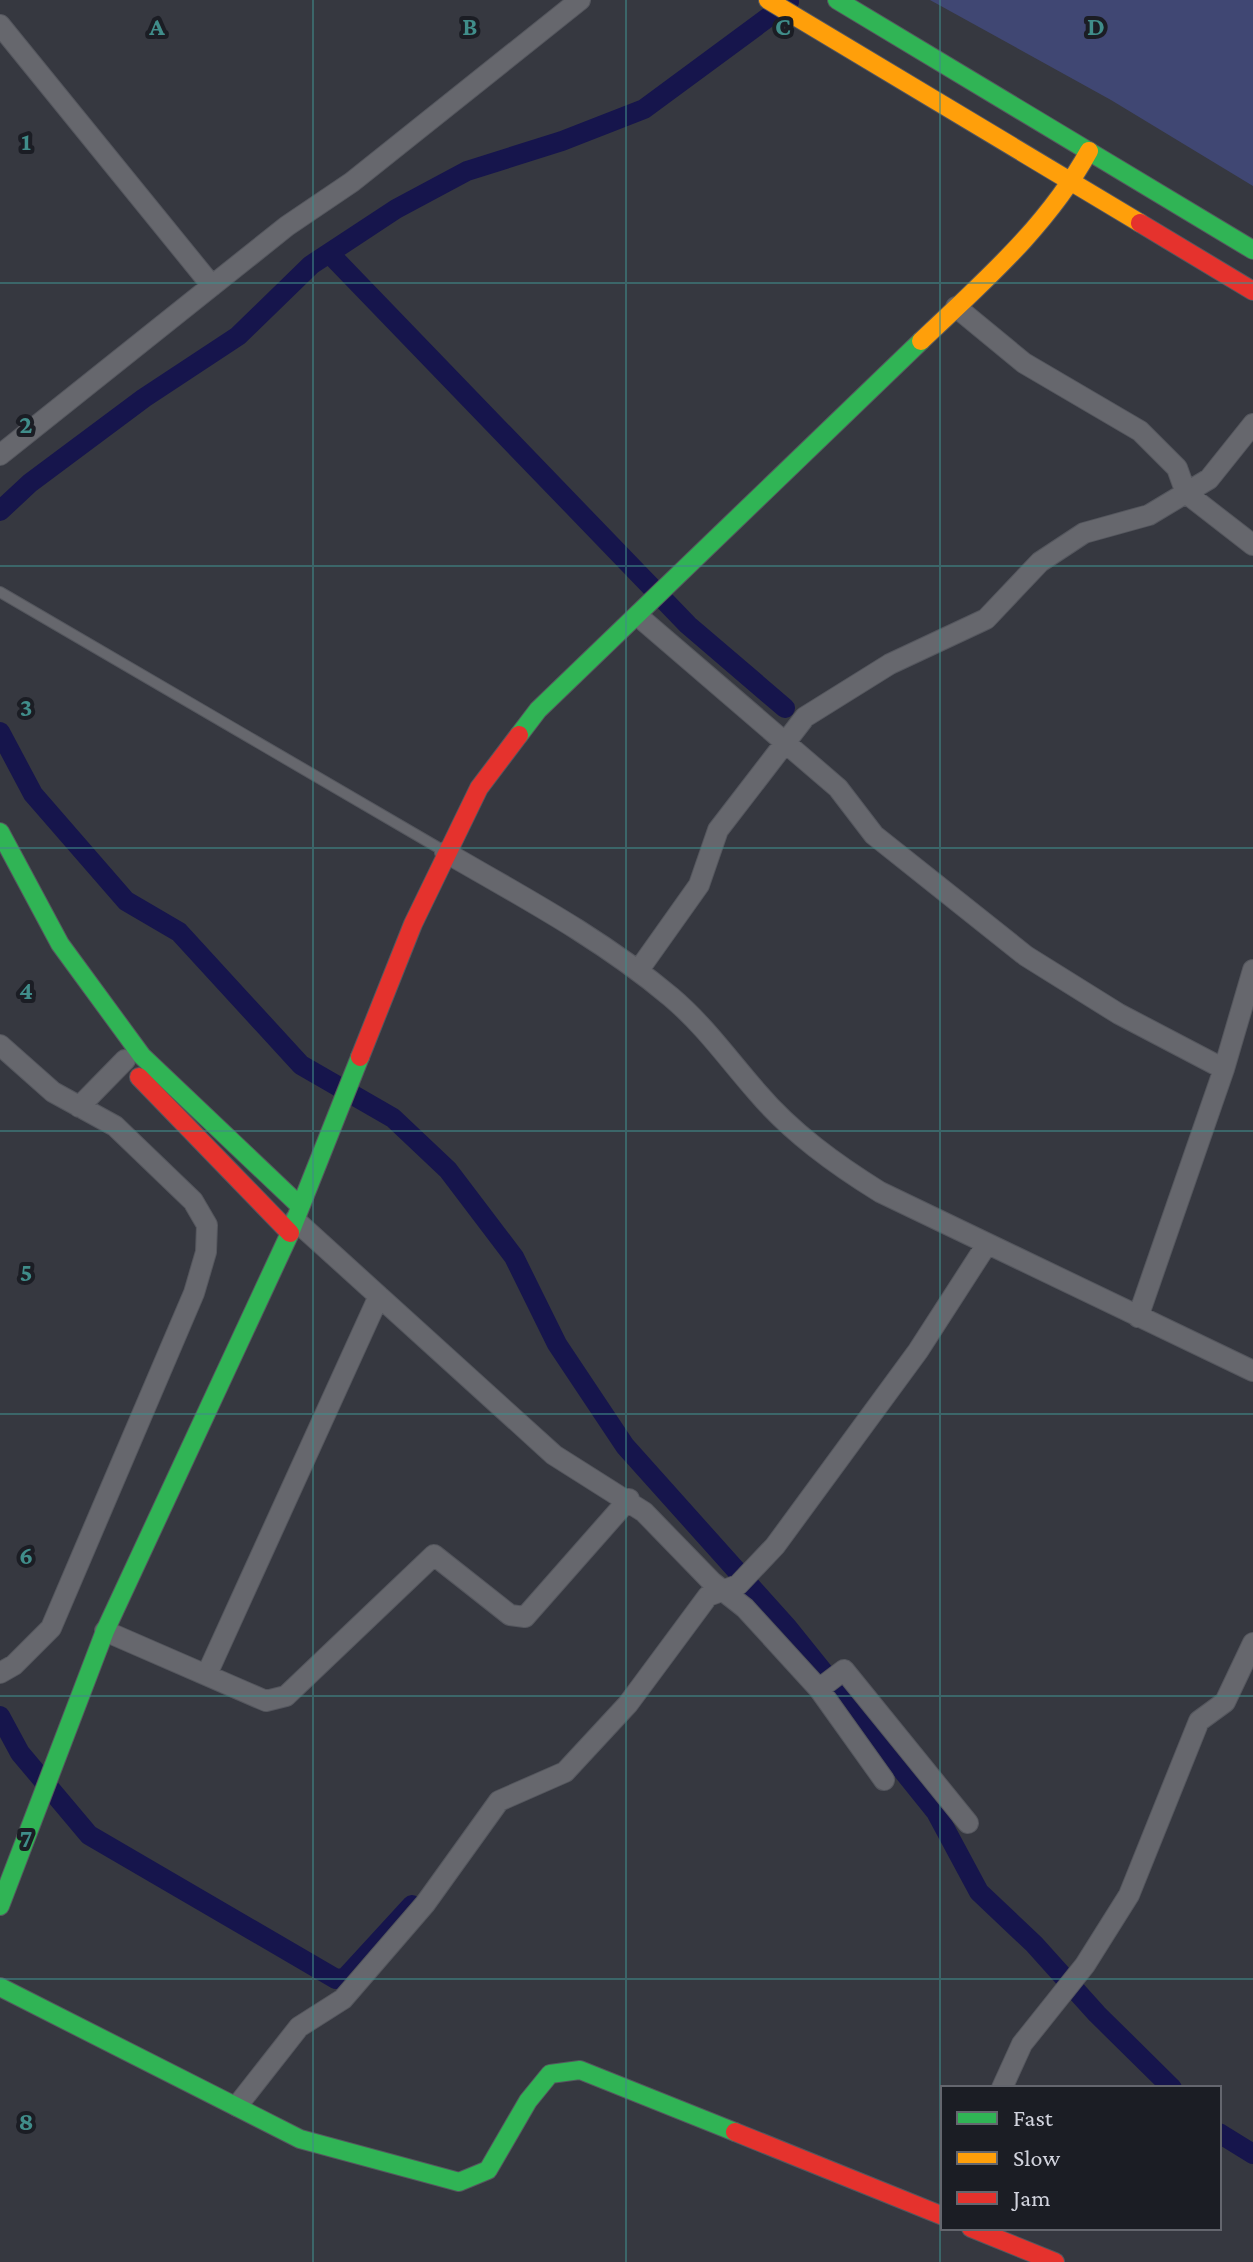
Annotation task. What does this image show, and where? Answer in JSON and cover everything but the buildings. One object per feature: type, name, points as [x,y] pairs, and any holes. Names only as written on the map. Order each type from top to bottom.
[{"type":"street","points":[[0,455],[287,226],[352,182],[580,0]]},
{"type":"street","points":[[768,0],[1253,291]]},
{"type":"street","points":[[844,4],[1253,250]]},
{"type":"street","points":[[0,25],[212,286]]},
{"type":"street","points":[[0,1906],[105,1631],[295,1220],[445,852],[479,788],[538,710],[1032,234],[1072,182],[1089,151]]},
{"type":"street","points":[[956,307],[1024,363],[1140,431],[1177,468],[1186,493],[1253,545]]},
{"type":"street","points":[[638,971],[699,885],[718,830],[805,717],[890,664],[986,619],[1040,562],[1084,533],[1149,515],[1209,479],[1253,424]]},
{"type":"street","points":[[639,616],[838,788],[874,835],[1026,956],[1119,1014],[1224,1069]]},
{"type":"street","points":[[0,832],[60,944],[142,1056],[295,1220]]},
{"type":"street","points":[[445,852],[602,942],[714,1037],[758,1094],[825,1158],[880,1192],[1253,1371]]},
{"type":"street","points":[[0,870],[79,1002],[159,1100],[554,1455],[629,1499],[730,1588],[820,1689],[884,1780]]},
{"type":"street","points":[[1138,1317],[1224,1069],[1253,970]]},
{"type":"street","points":[[0,1045],[53,1092],[115,1126],[193,1201],[207,1225],[206,1252],[194,1293],[51,1628],[7,1669]]},
{"type":"street","points":[[79,1107],[125,1060]]},
{"type":"street","points":[[237,2106],[299,2027],[343,1999],[425,1904],[499,1801],[565,1772],[628,1704],[708,1596],[730,1588],[763,1558],[918,1351],[987,1244]]},
{"type":"street","points":[[207,1674],[379,1296]]},
{"type":"street","points":[[105,1631],[266,1701],[286,1696],[434,1555],[510,1615],[525,1617],[629,1499]]},
{"type":"street","points":[[1003,2086],[1022,2044],[1085,1965],[1129,1895],[1199,1721],[1225,1702],[1253,1643]]},
{"type":"street","points":[[820,1689],[844,1670],[968,1823]]},
{"type":"street","points":[[0,1987],[300,2139],[459,2182],[488,2170],[528,2101],[550,2074],[580,2070],[941,2215]]},
{"type":"street","points":[[976,2230],[1055,2262]]},
{"type":"lane","points":[[0,592],[445,852]]},
{"type":"shaded area","points":[[930,0],[1253,0],[1253,186],[1111,100]]},
{"type":"waterway","points":[[0,511],[30,483],[144,398],[238,336],[311,265],[396,209],[467,171],[562,141],[644,109],[789,2]]},
{"type":"waterway","points":[[329,253],[688,625],[785,708]]},
{"type":"waterway","points":[[0,732],[33,794],[126,901],[179,932],[301,1065],[393,1118],[448,1170],[514,1257],[557,1344],[625,1446],[788,1628],[936,1812],[979,1892],[1034,1944],[1097,2014],[1170,2086]]},
{"type":"waterway","points":[[0,1716],[20,1753],[89,1835],[336,1979],[345,1978],[412,1905]]},
{"type":"waterway","points":[[1221,2134],[1253,2154]]},
{"type":"traffic: fast","points":[[837,0],[1253,250]]},
{"type":"traffic: fast","points":[[519,735],[538,710],[921,341]]},
{"type":"traffic: fast","points":[[0,832],[60,944],[142,1056],[300,1206]]},
{"type":"traffic: fast","points":[[0,1906],[105,1631],[290,1233],[360,1057]]},
{"type":"traffic: fast","points":[[0,1987],[300,2139],[459,2182],[488,2170],[528,2101],[550,2074],[580,2070],[735,2132]]},
{"type":"traffic: slow","points":[[768,0],[1140,223]]},
{"type":"traffic: slow","points":[[921,341],[1034,229],[1089,151]]},
{"type":"traffic: jam","points":[[1140,223],[1253,291]]},
{"type":"traffic: jam","points":[[360,1057],[413,924],[479,788],[519,735]]},
{"type":"traffic: jam","points":[[139,1077],[290,1233]]},
{"type":"traffic: jam","points":[[735,2132],[941,2215]]},
{"type":"traffic: jam","points":[[976,2230],[1055,2262]]}]
